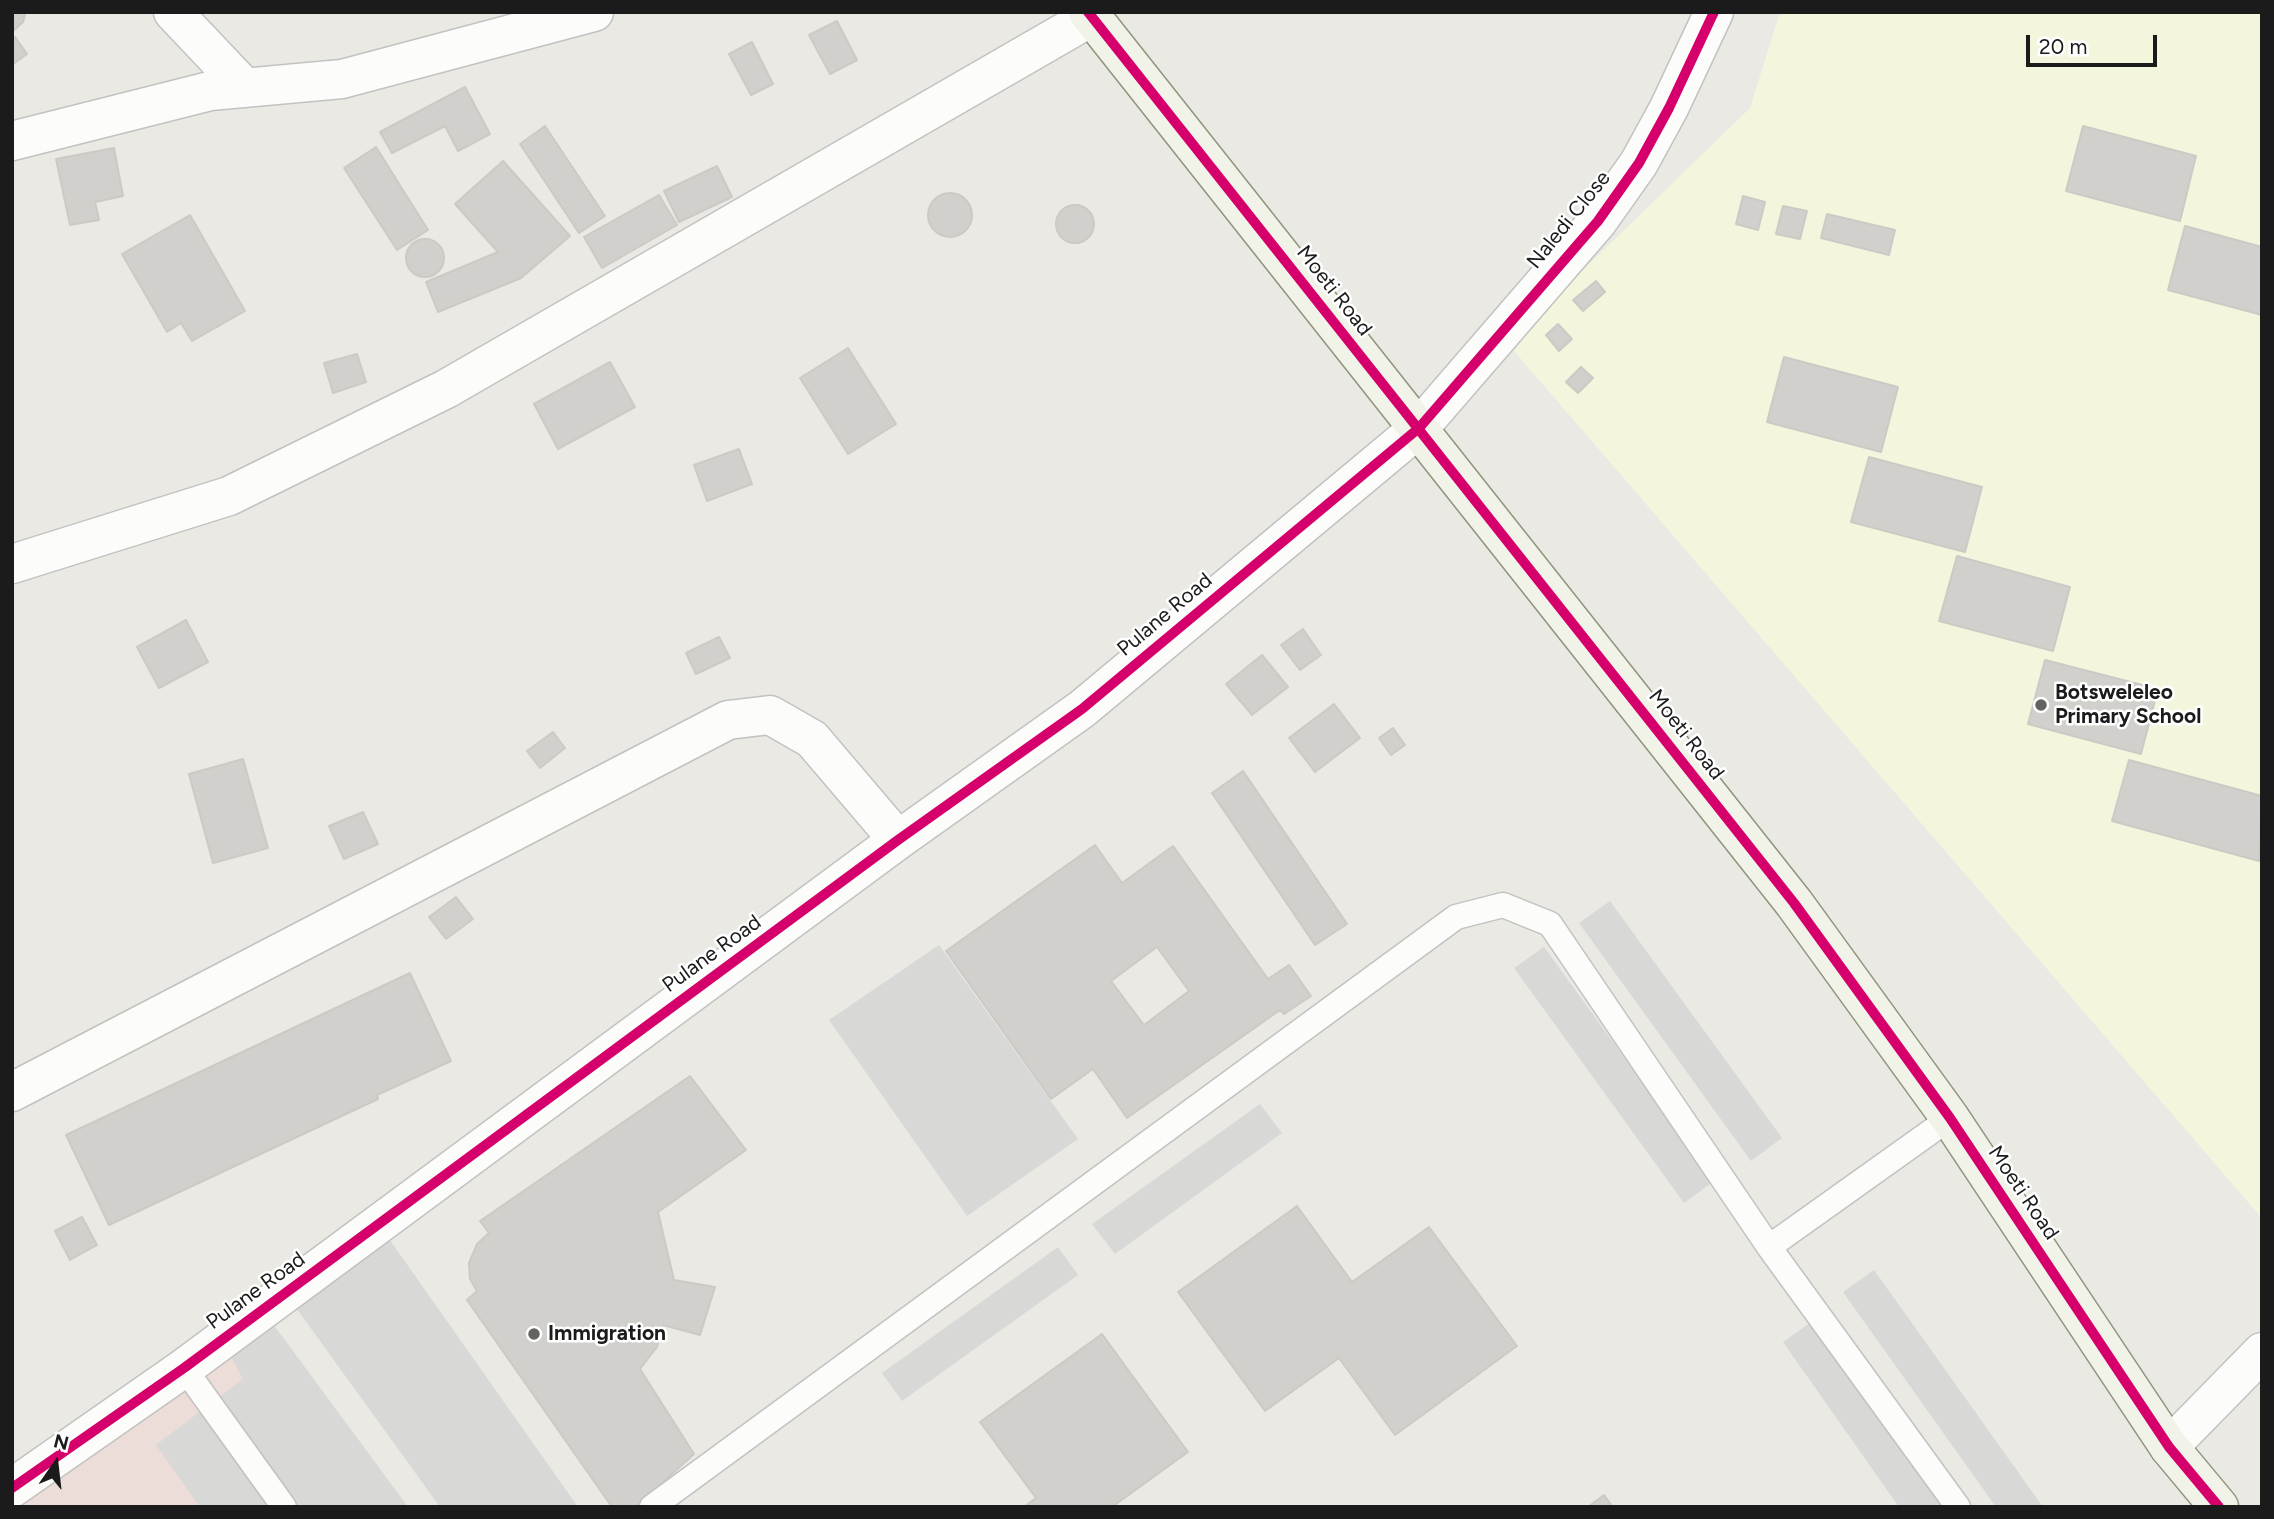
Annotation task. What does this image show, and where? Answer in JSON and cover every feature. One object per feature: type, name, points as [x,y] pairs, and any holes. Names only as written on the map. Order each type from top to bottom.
[{"type":"street","points":[[173,12],[245,88]]},
{"type":"street","points":[[12,141],[210,91],[342,79],[594,12]]},
{"type":"street","name":"Naledi Close","points":[[1419,428],[1598,221],[1639,163],[1669,108],[1714,12]]},
{"type":"street","points":[[12,564],[229,496],[446,389],[1090,14]]},
{"type":"street","name":"Moeti Road","points":[[1090,14],[1794,903],[1950,1118],[2169,1447],[2219,1507]]},
{"type":"street","name":"Pulane Road","points":[[12,1489],[184,1368],[898,840],[1082,709],[1419,428]]},
{"type":"street","points":[[12,1091],[728,720],[770,715],[812,739],[898,840]]},
{"type":"street","points":[[2169,1447],[2262,1352]]},
{"type":"lane","points":[[652,1507],[1456,917],[1503,905],[1550,924],[1769,1247],[1958,1507]]},
{"type":"lane","points":[[1769,1247],[1950,1118]]},
{"type":"lane","points":[[184,1368],[284,1507]]},
{"type":"shaded area","name":"Botsweleleo Primary School","points":[[1780,12],[2262,12],[2260,1216],[1514,351],[1546,306],[1750,108]]},
{"type":"shaded area","points":[[1610,901],[1782,1138],[1751,1161],[1579,923]]},
{"type":"shaded area","points":[[939,945],[1078,1139],[967,1216],[829,1020]]},
{"type":"shaded area","points":[[1544,947],[1714,1181],[1684,1203],[1514,968]]},
{"type":"shaded area","points":[[1260,1104],[1282,1133],[1115,1254],[1092,1224]]},
{"type":"shaded area","points":[[387,1236],[578,1507],[440,1507],[294,1305]]},
{"type":"shaded area","points":[[1058,1247],[1078,1275],[902,1401],[882,1373]]},
{"type":"shaded area","points":[[1874,1270],[2043,1507],[1996,1507],[1843,1292]]},
{"type":"shaded area","points":[[259,1305],[408,1507],[12,1507]]},
{"type":"shaded area","points":[[259,1305],[408,1507],[200,1507],[156,1445],[243,1379],[221,1339]]},
{"type":"shaded area","points":[[1814,1320],[1945,1507],[1899,1507],[1783,1342]]},
{"type":"building","points":[[12,12],[24,12],[25,15],[23,22],[12,32]]},
{"type":"building","points":[[837,21],[857,60],[830,74],[809,35]]},
{"type":"building","points":[[15,37],[27,54],[12,65],[12,39]]},
{"type":"building","points":[[752,42],[773,84],[751,95],[729,54]]},
{"type":"building","points":[[465,87],[490,134],[458,151],[445,126],[392,153],[380,132]]},
{"type":"building","points":[[545,126],[605,216],[579,233],[520,144]]},
{"type":"building","points":[[2083,126],[2196,156],[2180,221],[2066,191]]},
{"type":"building","points":[[376,147],[428,230],[397,250],[344,168]]},
{"type":"building","points":[[114,148],[123,196],[95,202],[99,220],[70,225],[56,159]]},
{"type":"building","points":[[503,161],[570,236],[521,278],[438,312],[426,282],[498,252],[455,204]]},
{"type":"building","points":[[717,166],[732,197],[679,222],[664,191]]},
{"type":"building","points":[[950,193],[966,199],[972,215],[966,231],[950,237],[934,231],[928,215],[934,199]]},
{"type":"building","points":[[659,195],[677,225],[602,268],[584,237]]},
{"type":"building","points":[[1743,196],[1765,202],[1758,230],[1736,224]]},
{"type":"building","points":[[1075,205],[1088,211],[1094,224],[1088,237],[1075,243],[1062,237],[1056,224],[1062,211]]},
{"type":"building","points":[[1783,206],[1807,211],[1800,239],[1776,234]]},
{"type":"building","points":[[1827,214],[1895,230],[1889,255],[1821,238]]},
{"type":"building","points":[[190,215],[245,311],[192,341],[181,323],[167,332],[122,254]]},
{"type":"building","points":[[2185,226],[2262,247],[2262,315],[2168,290]]},
{"type":"building","points":[[425,239],[438,245],[444,258],[438,271],[425,277],[412,271],[406,258],[412,245]]},
{"type":"building","points":[[1596,281],[1605,292],[1583,311],[1573,300]]},
{"type":"building","points":[[1558,324],[1572,339],[1559,351],[1546,335]]},
{"type":"building","points":[[848,348],[896,424],[848,454],[800,378]]},
{"type":"building","points":[[357,354],[366,382],[333,393],[324,363]]},
{"type":"building","points":[[1784,357],[1898,387],[1881,452],[1767,422]]},
{"type":"building","points":[[610,362],[635,407],[558,449],[534,404]]},
{"type":"building","points":[[1581,367],[1593,378],[1578,393],[1566,382]]},
{"type":"building","points":[[739,449],[752,484],[707,501],[694,465]]},
{"type":"building","points":[[1869,457],[1982,487],[1965,552],[1851,522]]},
{"type":"building","points":[[1957,556],[2070,587],[2053,651],[1939,621]]},
{"type":"building","points":[[186,620],[208,662],[159,688],[137,647]]},
{"type":"building","points":[[1303,629],[1321,655],[1300,670],[1281,645]]},
{"type":"building","points":[[719,637],[730,658],[696,674],[686,653]]},
{"type":"building","points":[[1262,655],[1288,687],[1252,715],[1226,684]]},
{"type":"building","points":[[2045,660],[2158,689],[2141,754],[2028,724]]},
{"type":"building","points":[[1334,704],[1360,738],[1315,772],[1289,738]]},
{"type":"building","points":[[1393,728],[1405,745],[1391,755],[1379,738]]},
{"type":"building","points":[[553,732],[565,748],[540,768],[527,751]]},
{"type":"building","points":[[243,759],[268,848],[213,863],[189,774]]},
{"type":"building","points":[[2129,760],[2262,796],[2259,861],[2112,821]]},
{"type":"building","points":[[1243,771],[1347,924],[1315,945],[1212,793]]},
{"type":"building","points":[[363,812],[378,844],[344,859],[329,826]]},
{"type":"building","points":[[1095,845],[1122,883],[1173,846],[1268,979],[1289,965],[1311,996],[1284,1014],[1280,1010],[1127,1118],[1093,1069],[1051,1099],[946,951]],"holes":[[[1157,947],[1189,991],[1144,1025],[1111,981]]]},
{"type":"building","points":[[456,897],[473,919],[446,939],[429,917]]},
{"type":"building","points":[[410,973],[451,1061],[377,1095],[378,1099],[109,1225],[66,1135]]},
{"type":"building","points":[[690,1076],[746,1150],[658,1212],[674,1280],[715,1287],[700,1335],[663,1325],[657,1347],[640,1369],[694,1454],[636,1507],[612,1507],[467,1300],[477,1291],[470,1279],[469,1263],[477,1244],[489,1233],[480,1221]]},
{"type":"building","points":[[1297,1206],[1352,1282],[1429,1227],[1517,1346],[1395,1435],[1339,1358],[1265,1411],[1178,1292]]},
{"type":"building","points":[[82,1217],[97,1245],[70,1260],[55,1231]]},
{"type":"building","points":[[1102,1334],[1188,1452],[1112,1507],[1024,1507],[1036,1498],[980,1422]]},
{"type":"building","points":[[1604,1495],[1613,1507],[1588,1507]]},
{"type":"cycle path","points":[[1088,12],[1794,903],[1950,1118],[2169,1447],[2219,1507]]},
{"type":"cycle path","points":[[12,1488],[184,1368],[898,840],[1082,709],[1419,428],[1598,221],[1639,163],[1669,108],[1714,12]]},
{"type":"place","name":"Botsweleleo Primary School","points":[[2041,705]]},
{"type":"place","name":"Immigration","points":[[534,1334]]}]
